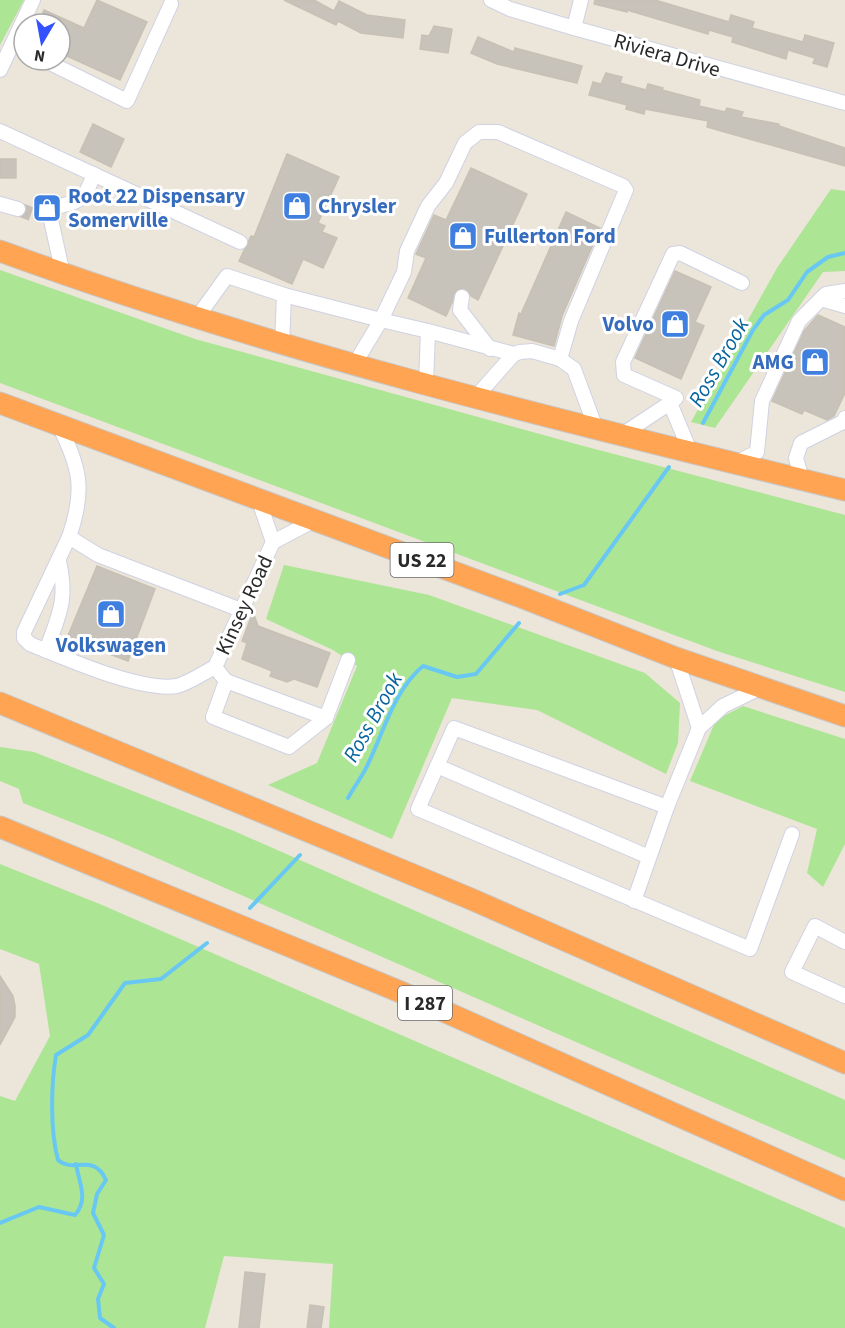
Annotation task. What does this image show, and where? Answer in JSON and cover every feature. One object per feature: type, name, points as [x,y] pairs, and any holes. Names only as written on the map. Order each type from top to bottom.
[{"type":"highway","points":[[0,239],[53,270]]},
{"type":"highway","points":[[0,251],[196,319],[282,345],[475,398],[845,490]]},
{"type":"highway","name":"US 22","points":[[0,403],[258,498],[676,658],[845,716]]},
{"type":"highway","points":[[781,695],[845,724]]},
{"type":"highway","points":[[0,703],[461,895],[845,1063]]},
{"type":"highway","name":"I 287","points":[[0,827],[403,993],[845,1190]]},
{"type":"street","name":"Riviera Drive","points":[[491,0],[510,9],[574,28],[845,104]]},
{"type":"street","points":[[574,28],[581,0]]},
{"type":"street","points":[[69,72],[127,100],[171,4]]},
{"type":"street","points":[[0,70],[12,55]]},
{"type":"street","points":[[354,365],[381,320],[404,272],[406,251],[428,206],[446,183],[465,143],[479,132],[489,130],[613,181],[626,190],[571,321],[560,359]]},
{"type":"street","points":[[0,131],[240,242]]},
{"type":"street","points":[[53,270],[44,218],[55,207],[78,202],[84,197],[94,174]]},
{"type":"street","points":[[0,204],[18,209]]},
{"type":"street","points":[[623,434],[676,398],[624,375],[623,362],[673,254],[680,253],[742,283]]},
{"type":"street","points":[[196,319],[227,276],[284,295],[490,349],[514,354],[532,351],[560,359],[574,369],[595,426]]},
{"type":"street","points":[[736,463],[757,452],[762,401],[799,321],[826,294],[845,291]]},
{"type":"street","points":[[282,345],[284,295]]},
{"type":"street","points":[[462,297],[460,310],[490,349]]},
{"type":"street","points":[[821,299],[845,306]]},
{"type":"street","points":[[426,385],[428,332]]},
{"type":"street","points":[[475,398],[514,354]]},
{"type":"street","points":[[670,403],[690,451]]},
{"type":"street","points":[[802,480],[796,458],[801,443],[843,422],[845,418]]},
{"type":"street","points":[[58,424],[70,448],[81,487],[78,512],[59,561],[24,635],[27,643],[114,676],[158,687],[179,686],[215,668],[226,681],[326,718]]},
{"type":"street","points":[[258,498],[273,542],[315,520]]},
{"type":"street","points":[[69,537],[98,555],[241,610]]},
{"type":"street","name":"Kinsey Road","points":[[215,668],[273,542]]},
{"type":"street","points":[[46,651],[64,599],[59,561]]},
{"type":"street","points":[[676,658],[699,728]]},
{"type":"street","points":[[226,681],[213,717],[289,747],[326,718],[348,660]]},
{"type":"street","points":[[634,901],[667,807],[699,728],[723,706],[760,688]]},
{"type":"street","points":[[667,807],[454,728],[418,809],[750,949],[792,834]]},
{"type":"street","points":[[437,766],[649,857]]},
{"type":"street","points":[[845,942],[815,926],[792,972],[845,996]]},
{"type":"green space","points":[[0,0],[24,0],[18,12],[12,12],[12,22],[0,45]]},
{"type":"green space","points":[[831,189],[845,191],[845,271],[823,272],[715,428],[691,422],[777,268]]},
{"type":"green space","points":[[0,270],[195,339],[845,515],[845,692],[717,651],[0,383]]},
{"type":"green space","points":[[284,565],[429,595],[645,673],[680,703],[678,743],[666,774],[537,710],[452,698],[392,839],[268,785],[317,763],[357,666],[333,650],[266,619]]},
{"type":"green space","points":[[743,706],[845,739],[845,844],[823,887],[807,873],[817,829],[690,781],[716,720]]},
{"type":"green space","points":[[0,747],[34,752],[234,831],[845,1100],[845,1160],[111,838],[23,803],[19,789],[0,781]]},
{"type":"green space","points":[[0,864],[102,905],[845,1228],[845,1328],[329,1328],[333,1264],[224,1256],[205,1328],[0,1328],[0,1096],[15,1101],[50,1036],[39,964],[0,949]]},
{"type":"building","points":[[97,0],[147,22],[120,80],[72,58],[72,23],[84,28]]},
{"type":"building","points":[[284,0],[314,0],[334,11],[339,1],[367,15],[405,20],[403,38],[361,33],[338,21],[336,25]]},
{"type":"building","points":[[595,0],[655,0],[729,22],[731,15],[754,22],[752,28],[803,42],[805,35],[834,43],[827,67],[813,63],[815,58],[788,50],[786,59],[732,42],[733,37],[709,30],[708,34],[627,10],[627,12],[594,4]]},
{"type":"building","points":[[434,26],[452,29],[448,53],[420,49],[422,35],[429,36]]},
{"type":"building","points":[[478,37],[514,52],[515,48],[582,66],[577,83],[497,64],[471,53]]},
{"type":"building","points":[[606,73],[622,77],[620,83],[646,90],[648,84],[663,88],[662,90],[700,100],[699,106],[725,112],[727,108],[743,112],[741,117],[779,124],[779,126],[845,148],[845,166],[707,127],[708,121],[645,109],[644,114],[626,109],[627,105],[589,95],[593,82],[601,84]]},
{"type":"building","points":[[93,124],[124,139],[111,167],[80,152]]},
{"type":"building","name":"Chrysler","points":[[287,154],[339,177],[318,223],[325,226],[322,232],[337,238],[323,268],[303,259],[292,284],[239,261],[251,236],[254,237]]},
{"type":"building","points":[[0,159],[16,159],[16,178],[0,178]]},
{"type":"building","name":"Fullerton Ford","points":[[471,168],[527,194],[478,300],[467,290],[458,289],[446,316],[408,298],[426,258],[416,254],[434,215],[446,220]]},
{"type":"building","points":[[566,212],[600,228],[562,316],[554,346],[513,335],[519,313],[521,314]]},
{"type":"building","name":"Volvo","points":[[675,271],[711,287],[695,322],[704,326],[681,379],[635,358]]},
{"type":"building","name":"AMG","points":[[818,315],[845,327],[845,393],[834,416],[827,420],[804,410],[802,414],[772,401],[804,331]]},
{"type":"building","name":"Volkswagen","points":[[97,566],[155,589],[128,661],[67,638]]},
{"type":"building","points":[[253,612],[258,626],[330,653],[317,687],[294,679],[287,682],[270,676],[272,671],[242,659],[247,643],[242,641]]},
{"type":"building","points":[[0,976],[13,996],[15,1017],[0,1045]]},
{"type":"building","points":[[245,1272],[265,1274],[259,1328],[239,1328]]},
{"type":"building","points":[[310,1305],[324,1307],[321,1328],[307,1328]]},
{"type":"waterway","name":"Ross Brook","points":[[703,423],[753,330],[764,315],[788,300],[807,272],[828,257],[845,253]]},
{"type":"waterway","name":"Ross Brook","points":[[560,594],[584,585],[669,467]]},
{"type":"waterway","name":"Ross Brook","points":[[348,798],[365,770],[396,701],[412,677],[423,666],[457,677],[476,674],[519,623]]},
{"type":"waterway","name":"Ross Brook","points":[[250,908],[300,855]]},
{"type":"waterway","name":"Ross Brook","points":[[114,1328],[100,1318],[98,1299],[104,1284],[94,1268],[104,1235],[93,1213],[97,1194],[106,1180],[95,1167],[64,1164],[58,1160],[52,1108],[56,1055],[88,1035],[125,983],[161,979],[207,943]]},
{"type":"waterway","points":[[0,1223],[39,1207],[75,1215],[82,1197],[76,1164]]},
{"type":"tunnel","points":[[18,209],[37,216]]},
{"type":"place","name":"Chrysler","points":[[297,206]]},
{"type":"place","name":"Root 22 Dispensary Somerville","points":[[47,208]]},
{"type":"place","name":"Fullerton Ford","points":[[463,236]]},
{"type":"place","name":"Volvo","points":[[675,324]]},
{"type":"place","name":"AMG","points":[[815,362]]},
{"type":"place","name":"Volkswagen","points":[[111,614]]}]
